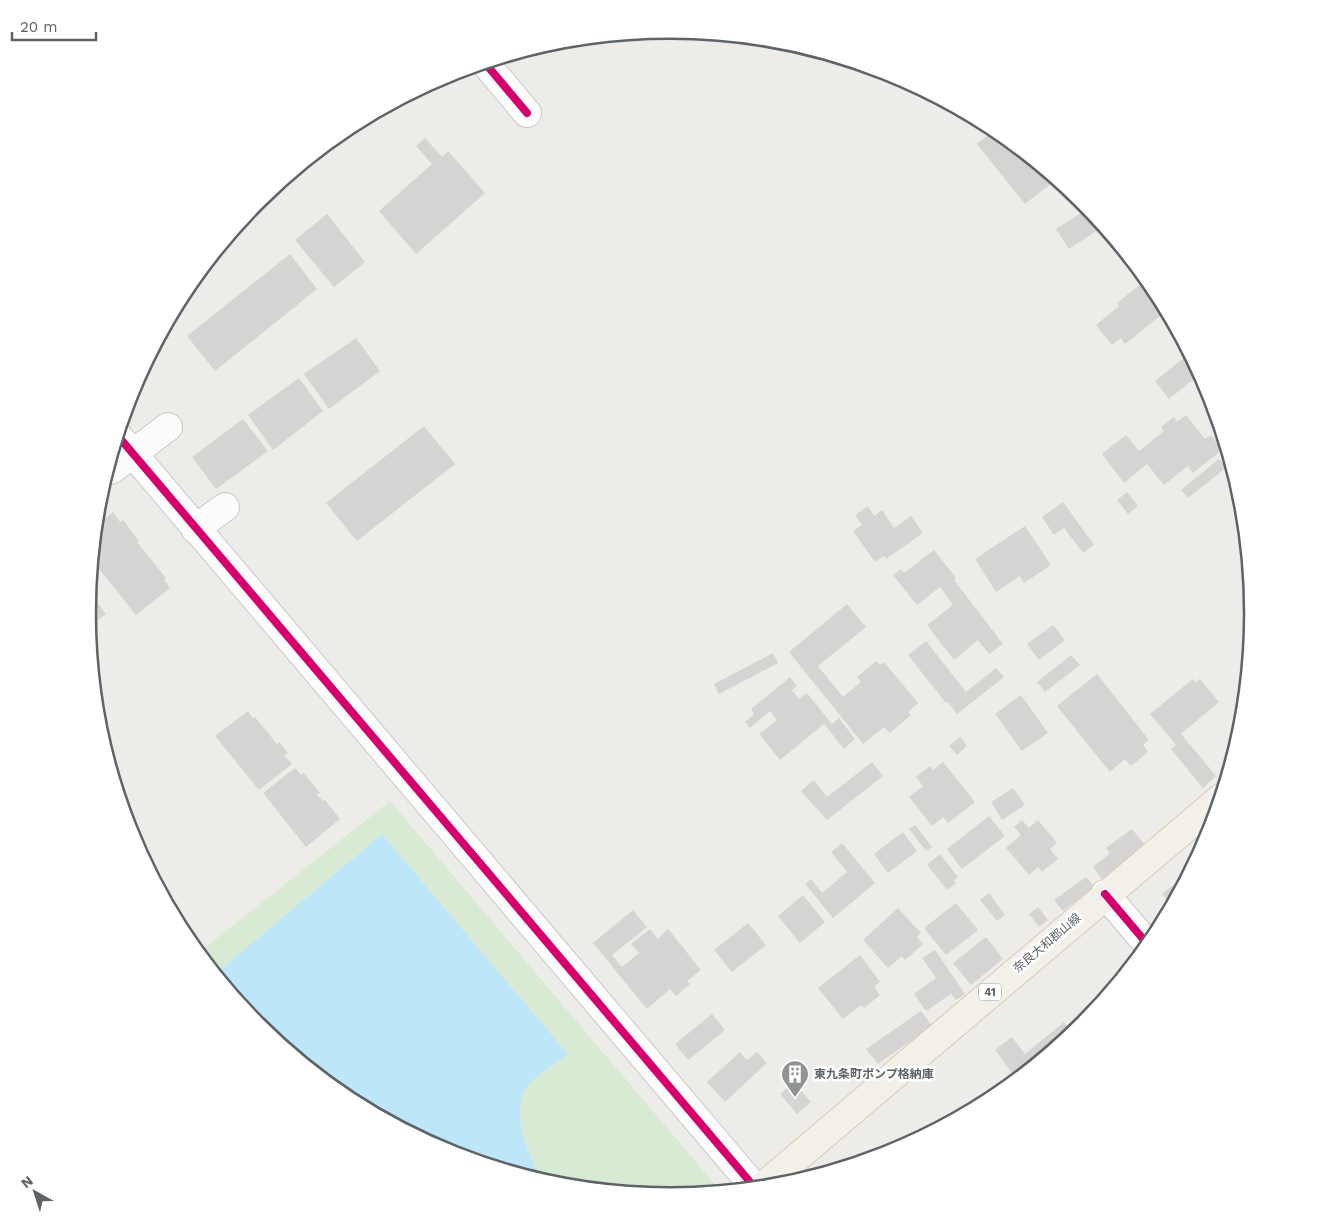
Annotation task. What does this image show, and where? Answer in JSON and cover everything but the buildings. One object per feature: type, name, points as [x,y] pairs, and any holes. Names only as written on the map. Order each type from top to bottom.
[{"type":"main road","name":"奈良大和郡山線","points":[[772,1179],[1105,894],[1212,805]]},
{"type":"street","points":[[489,68],[527,113]]},
{"type":"street","points":[[116,460],[125,445],[168,427]]},
{"type":"street","points":[[125,445],[751,1182]]},
{"type":"street","points":[[195,529],[225,507]]},
{"type":"street","points":[[1105,894],[1143,939]]},
{"type":"green space","points":[[390,801],[716,1186],[633,1187],[595,1183],[538,1172],[520,1121],[522,1096],[532,1081],[568,1054],[382,834],[220,970],[204,948]]},
{"type":"water","points":[[382,834],[568,1054],[532,1081],[522,1096],[520,1121],[538,1172],[486,1158],[416,1129],[351,1091],[292,1046],[264,1020],[220,970]]},
{"type":"cycle path","points":[[489,68],[527,113]]},
{"type":"cycle path","points":[[122,441],[750,1182]]},
{"type":"cycle path","points":[[1105,894],[1143,939]]},
{"type":"place","name":"東九条町ポンプ格納庫","points":[[795,1098]]}]
